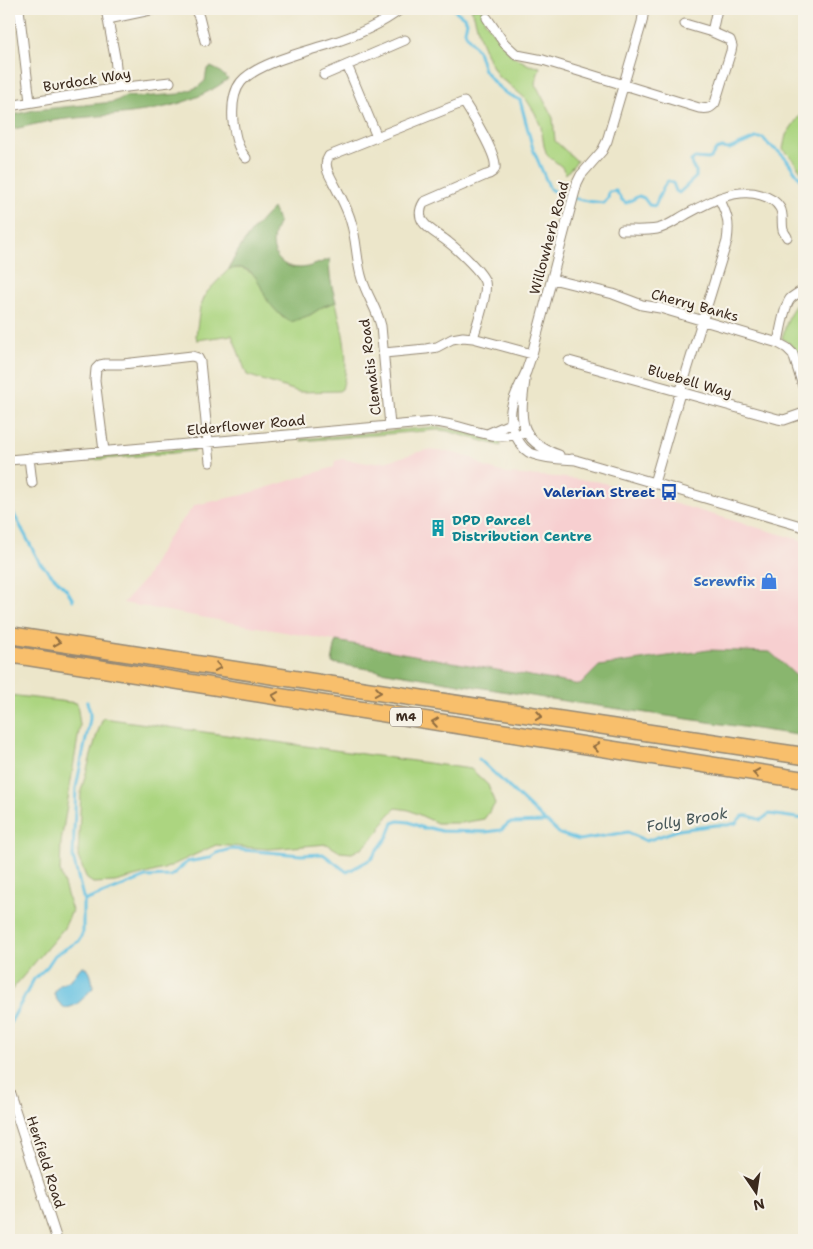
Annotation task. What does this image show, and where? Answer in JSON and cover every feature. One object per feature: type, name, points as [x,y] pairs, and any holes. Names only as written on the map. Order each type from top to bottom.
[{"type":"highway","name":"M4","points":[[9,635],[804,756]]},
{"type":"highway","name":"M4","points":[[9,654],[804,780]]},
{"type":"street","points":[[19,9],[30,102]]},
{"type":"street","points":[[106,9],[118,88]]},
{"type":"street","points":[[108,19],[155,9]]},
{"type":"street","points":[[195,9],[205,41]]},
{"type":"street","points":[[246,158],[240,151],[236,139],[232,110],[234,97],[240,84],[246,78],[279,60],[368,30],[401,9]]},
{"type":"street","name":"Willowherb Road","points":[[511,423],[510,408],[527,371],[577,183],[602,152],[607,141],[642,22],[644,9]]},
{"type":"street","points":[[712,32],[717,9]]},
{"type":"street","points":[[487,18],[504,43],[517,55],[543,60],[699,108],[710,108],[715,103],[732,46],[730,40],[712,32],[685,24]]},
{"type":"street","points":[[324,75],[405,40]]},
{"type":"street","points":[[347,65],[377,137],[464,102],[490,148],[496,167],[492,173],[424,202],[420,208],[423,223],[448,242],[484,278],[486,284],[485,292],[473,338]]},
{"type":"street","name":"Burdock Way","points":[[9,106],[118,88],[170,82]]},
{"type":"street","name":"Clematis Road","points":[[377,137],[329,156],[326,165],[350,218],[361,278],[379,317],[390,426]]},
{"type":"street","points":[[622,230],[657,229],[719,198],[738,193],[753,192],[766,196],[779,207],[782,214],[783,230],[787,237]]},
{"type":"street","points":[[654,483],[727,241],[728,217],[719,198]]},
{"type":"street","name":"Cherry Banks","points":[[552,279],[613,294],[642,305],[660,308],[778,343]]},
{"type":"street","points":[[804,290],[791,299],[778,343],[787,348],[792,354],[804,389]]},
{"type":"street","points":[[384,352],[437,347],[458,337],[473,338],[532,354]]},
{"type":"street","points":[[104,451],[95,380],[96,369],[105,364],[123,364],[192,356],[198,358],[200,362],[210,462]]},
{"type":"street","name":"Bluebell Way","points":[[569,361],[778,419],[784,420],[804,413]]},
{"type":"street","points":[[527,371],[522,419],[532,439],[546,449],[576,460],[804,527]]},
{"type":"street","points":[[485,435],[522,419]]},
{"type":"street","name":"Elderflower Road","points":[[9,460],[434,422],[447,423],[485,435],[516,435],[527,432]]},
{"type":"street","points":[[511,423],[524,449],[532,454],[576,460]]},
{"type":"street","points":[[29,458],[32,483]]},
{"type":"street","name":"Henfield Road","points":[[9,1092],[57,1240]]},
{"type":"shaded area","points":[[426,450],[450,452],[472,458],[485,467],[507,474],[600,482],[804,541],[804,683],[770,652],[709,650],[599,666],[580,685],[123,603],[145,579],[167,539],[195,505],[243,495],[334,467],[335,461],[343,459],[368,463],[388,461]]},
{"type":"green space","points":[[471,9],[484,9],[486,13],[484,20],[511,55],[529,65],[540,67],[535,83],[553,118],[555,141],[577,161],[566,174],[562,167],[547,155],[541,127],[526,99],[499,78],[480,38]]},
{"type":"green space","points":[[211,67],[228,79],[209,91],[189,100],[146,111],[52,121],[9,130],[9,116],[34,110],[114,102],[126,96],[140,97],[179,94],[198,87],[205,81],[207,69]]},
{"type":"green space","points":[[804,109],[804,175],[783,149],[786,135]]},
{"type":"green space","points":[[273,208],[279,222],[273,238],[273,245],[278,259],[291,267],[304,268],[330,259],[330,275],[336,302],[291,322],[270,304],[251,272],[240,268],[229,269],[248,236]]},
{"type":"green space","points":[[242,268],[253,274],[259,281],[267,300],[283,318],[310,315],[324,306],[336,302],[346,356],[345,378],[342,389],[339,391],[299,392],[247,375],[232,335],[197,340],[200,307],[207,292],[229,269]]},
{"type":"green space","points":[[804,298],[804,372],[797,352],[782,338],[792,310]]},
{"type":"green space","points":[[441,427],[467,433],[501,443],[501,446],[437,430],[301,441],[301,439]]},
{"type":"green space","points":[[195,448],[195,451],[81,461],[81,458]]},
{"type":"green space","points":[[336,641],[580,685],[599,666],[709,650],[770,652],[804,683],[804,736],[544,698],[332,663]]},
{"type":"green space","points":[[9,695],[77,703],[80,725],[61,842],[60,871],[72,911],[64,928],[9,993]]},
{"type":"green space","points":[[103,718],[471,769],[488,785],[495,804],[484,819],[462,823],[437,823],[409,810],[396,808],[365,846],[352,853],[340,852],[327,844],[269,849],[216,845],[164,869],[115,882],[93,883],[87,879],[78,857],[81,791]]},
{"type":"water","points":[[82,966],[89,971],[93,988],[74,1006],[65,1008],[54,995],[59,986],[72,978]]},
{"type":"waterway","points":[[453,9],[465,18],[467,22],[466,34],[478,51],[484,70],[494,83],[507,94],[520,100],[533,149],[550,189],[555,192],[576,199],[604,203],[608,198],[609,192],[616,191],[626,203],[639,196],[644,198],[649,205],[655,206],[668,181],[673,183],[676,191],[679,193],[696,177],[696,171],[691,161],[695,158],[708,159],[711,158],[716,150],[722,148],[729,149],[756,138],[763,138],[779,152],[804,184]]},
{"type":"waterway","points":[[9,505],[40,563],[67,590],[73,600]]},
{"type":"waterway","points":[[84,901],[73,857],[76,788],[90,719],[87,702]]},
{"type":"waterway","points":[[479,759],[546,822]]},
{"type":"waterway","name":"Folly Brook","points":[[9,1025],[34,979],[47,967],[55,955],[79,941],[83,932],[84,901],[146,877],[171,876],[187,862],[209,858],[217,853],[231,849],[301,855],[323,854],[347,872],[371,859],[388,836],[393,823],[399,821],[441,831],[486,832],[501,830],[509,823],[547,822],[560,834],[579,840],[628,832],[646,841],[678,830],[736,823],[744,816],[761,820],[769,814],[804,819]]},
{"type":"place","name":"Valerian Street","points":[[669,492]]},
{"type":"place","name":"DPD Parcel Distribution Centre","points":[[438,528]]},
{"type":"place","name":"Screwfix","points":[[769,581]]}]
